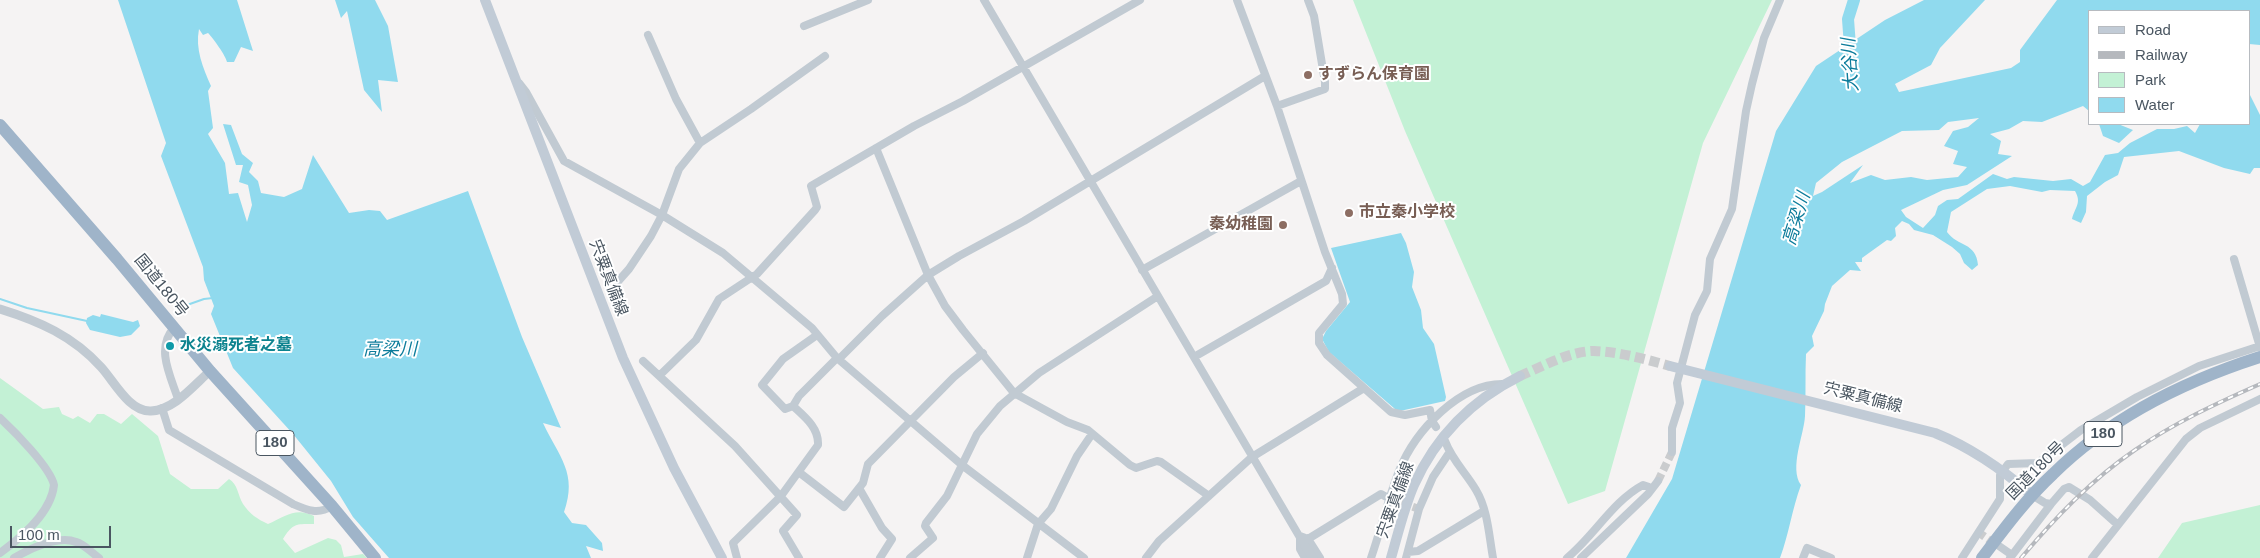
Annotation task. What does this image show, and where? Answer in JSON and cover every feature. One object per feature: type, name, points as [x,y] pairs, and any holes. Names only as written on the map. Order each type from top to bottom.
[{"type":"highway","name":"国道180号","points":[[0,125],[117,259],[210,371],[332,506],[375,558]]},
{"type":"highway","name":"国道180号","points":[[1982,558],[2032,495],[2054,472],[2092,441],[2152,403],[2224,368],[2260,357]]},
{"type":"main road","name":"宍粟真備線","points":[[485,0],[623,358],[674,468],[722,558]]},
{"type":"main road","name":"宍粟真備線","points":[[1670,366],[1935,433],[1976,452],[2032,495]]},
{"type":"main road","name":"宍粟真備線","points":[[1391,558],[1414,486],[1435,446],[1466,412],[1505,384],[1520,376]]},
{"type":"street","points":[[804,26],[868,0]]},
{"type":"street","points":[[984,0],[1252,457],[1300,536],[1320,558]]},
{"type":"street","points":[[660,376],[696,340],[719,299],[752,277],[815,210],[817,207],[811,186],[1140,0]]},
{"type":"street","points":[[1237,0],[1277,106],[1301,181],[1342,294],[1343,304],[1319,333],[1319,343],[1327,355],[1395,414],[1405,415],[1430,410],[1434,424]]},
{"type":"street","points":[[1277,106],[1325,89],[1314,16],[1308,0]]},
{"type":"street","points":[[1672,452],[1672,428],[1680,402],[1677,383],[1695,315],[1706,291],[1710,259],[1732,209],[1746,111],[1752,84],[1764,38],[1780,0]]},
{"type":"street","points":[[648,35],[676,99],[700,143]]},
{"type":"street","points":[[613,286],[638,256],[662,215],[679,169],[700,143],[825,56]]},
{"type":"street","points":[[817,334],[783,359],[762,385],[785,410],[793,406],[799,396],[838,358],[928,275],[1091,181],[1266,76]]},
{"type":"street","points":[[515,77],[526,92],[564,161],[662,215],[723,253],[817,334],[838,358],[962,465],[1084,558]]},
{"type":"street","points":[[876,148],[928,275],[945,306],[1014,393],[1092,434],[1130,465],[1136,468],[1157,461],[1161,462],[1209,496]]},
{"type":"street","points":[[1142,270],[1301,181]]},
{"type":"street","points":[[1962,558],[2000,498],[2000,475],[2008,464],[2038,463],[2081,430],[2137,397],[2199,366],[2260,346],[2234,260]]},
{"type":"street","points":[[1194,357],[1326,281],[1332,268]]},
{"type":"street","points":[[910,558],[933,538],[925,526],[926,523],[940,506],[977,434],[1000,406],[1039,373],[1158,296]]},
{"type":"street","points":[[0,309],[44,324],[67,337],[94,359],[135,406],[149,411],[162,408],[178,399],[210,371]]},
{"type":"street","points":[[174,328],[168,334],[165,356],[178,399]]},
{"type":"street","points":[[800,472],[844,506],[863,483],[868,464],[954,377],[983,353]]},
{"type":"street","points":[[644,361],[735,446],[797,516],[784,531],[799,558]]},
{"type":"street","points":[[1372,558],[1400,469],[1417,439],[1458,398],[1478,387],[1492,383],[1505,384]]},
{"type":"street","points":[[1146,558],[1159,541],[1252,457],[1364,388]]},
{"type":"street","points":[[2092,558],[2186,439],[2200,428],[2260,398]]},
{"type":"street","points":[[737,558],[732,543],[781,496],[800,472],[802,465],[818,446],[818,437],[810,424],[793,406]]},
{"type":"street","points":[[162,408],[169,430],[293,504],[311,512],[326,510],[332,506]]},
{"type":"street","points":[[0,418],[15,432],[46,470],[54,484],[50,498],[30,529],[0,553]]},
{"type":"street","points":[[1029,557],[1038,524],[1051,509],[1077,456],[1092,434]]},
{"type":"street","points":[[1445,441],[1449,452],[1476,490],[1484,511],[1493,558]]},
{"type":"street","points":[[1407,555],[1419,509],[1433,477],[1449,452]]},
{"type":"street","points":[[1581,558],[1648,494],[1658,481]]},
{"type":"street","points":[[1567,558],[1580,547],[1631,491],[1643,485],[1650,487]]},
{"type":"street","points":[[1999,546],[2011,556],[2051,504],[2064,489],[2069,487],[2090,500],[2118,525]]},
{"type":"street","points":[[859,488],[882,528],[892,539],[880,558]]},
{"type":"street","points":[[1307,543],[1381,494],[1390,499]]},
{"type":"street","points":[[2032,495],[2045,504],[2051,504]]},
{"type":"street","points":[[1407,555],[1418,551],[1484,511]]},
{"type":"street","points":[[1300,536],[1300,549],[1305,558]]},
{"type":"street","points":[[14,558],[48,543],[68,540],[77,542],[99,558]]},
{"type":"street","points":[[1307,543],[1313,558]]},
{"type":"street","points":[[1803,558],[1807,548],[1831,558]]},
{"type":"green space","points":[[1353,0],[1772,0],[1703,143],[1605,491],[1568,504],[1405,131]]},
{"type":"green space","points":[[0,378],[43,409],[59,407],[62,414],[73,419],[78,416],[90,423],[97,414],[104,414],[121,424],[132,414],[158,436],[170,474],[191,489],[218,489],[229,479],[238,490],[241,501],[248,511],[268,524],[296,512],[308,513],[314,516],[314,524],[292,527],[283,539],[295,553],[328,538],[336,540],[341,545],[344,557],[363,554],[367,558],[0,558]]},
{"type":"green space","points":[[2260,505],[2260,558],[2158,558],[2182,523]]},
{"type":"water","name":"高梁川","points":[[118,0],[237,0],[253,51],[241,47],[234,62],[227,62],[210,35],[208,33],[203,35],[199,29],[198,44],[211,86],[208,91],[213,128],[208,134],[225,163],[229,194],[238,193],[247,222],[252,205],[248,185],[239,182],[243,165],[236,165],[223,124],[231,125],[242,154],[253,163],[249,172],[258,181],[261,193],[284,197],[302,189],[313,155],[349,213],[369,210],[380,211],[387,220],[468,191],[522,337],[561,428],[543,423],[565,466],[568,476],[568,498],[564,512],[572,523],[586,525],[602,543],[603,551],[586,546],[591,558],[389,558],[353,517],[331,481],[293,434],[233,368],[211,314],[214,306],[204,280],[203,267],[161,156],[166,143]]},
{"type":"water","points":[[335,0],[375,0],[388,26],[398,82],[378,80],[382,112],[364,90],[347,11],[341,18]]},
{"type":"water","points":[[1924,0],[1985,0],[1940,48],[1931,65],[1895,84],[1899,92],[2011,68],[2020,62],[2020,50],[2057,0],[2260,0],[2260,45],[2250,44],[2250,10],[2088,10],[2088,110],[2083,106],[2042,122],[2023,121],[2009,129],[1990,134],[2001,141],[1998,154],[2012,156],[1967,185],[1943,190],[1901,210],[1906,217],[1923,228],[1935,215],[1938,206],[1947,200],[1958,199],[1993,174],[2007,179],[2014,177],[2053,181],[2071,179],[2083,186],[2090,182],[2105,155],[2118,153],[2130,143],[2157,129],[2174,129],[2187,126],[2195,133],[2199,125],[2250,125],[2250,95],[2260,115],[2260,168],[2254,168],[2250,174],[2224,168],[2179,151],[2124,157],[2118,175],[2087,196],[2086,212],[2081,223],[2072,219],[2078,202],[2075,191],[2050,190],[2042,192],[2010,186],[1987,189],[1951,212],[1947,232],[1951,237],[1974,252],[1978,265],[1972,270],[1952,247],[1933,235],[1914,230],[1909,224],[1902,221],[1895,228],[1896,236],[1891,241],[1887,240],[1862,258],[1862,262],[1855,262],[1861,271],[1850,270],[1832,286],[1824,311],[1812,336],[1814,346],[1806,354],[1805,416],[1796,470],[1801,485],[1780,558],[1626,558],[1672,479],[1776,131],[1816,66],[1885,20]],"holes":[[[1979,118],[1968,127],[1953,131],[1944,146],[1958,151],[1953,164],[1967,167],[1958,177],[1927,180],[1911,177],[1885,180],[1871,175],[1850,183],[1863,165],[1813,196],[1816,183],[1842,162],[1902,131],[1939,130],[1948,122]]]},
{"type":"water","points":[[2099,125],[2120,125],[2133,130],[2119,143],[2103,136]]},
{"type":"water","points":[[1401,233],[1406,243],[1414,272],[1412,287],[1421,310],[1423,328],[1434,344],[1446,397],[1445,401],[1400,411],[1395,409],[1329,352],[1322,339],[1326,331],[1350,302],[1331,248]]},
{"type":"water","points":[[101,314],[133,322],[138,320],[140,326],[131,335],[120,337],[90,330],[86,323],[87,318],[93,315],[100,317]]},
{"type":"waterway","name":"大谷川","points":[[1851,60],[1848,19],[1854,0]]},
{"type":"waterway","points":[[187,305],[213,298]]},
{"type":"waterway","points":[[0,299],[27,308],[87,321]]},
{"type":"tunnel","points":[[1520,376],[1566,357],[1594,351],[1623,354],[1670,366]]},
{"type":"tunnel","points":[[1658,481],[1672,452]]},
{"type":"tunnel","points":[[1390,499],[1419,509]]},
{"type":"tunnel","points":[[1978,532],[1995,544]]},
{"type":"railway","points":[[2021,558],[2074,500],[2119,462],[2180,422],[2260,384]]},
{"type":"place","name":"すずらん保育園","points":[[1308,75]]},
{"type":"place","name":"市立秦小学校","points":[[1349,213]]},
{"type":"place","name":"秦幼稚園","points":[[1283,225]]},
{"type":"place","name":"水災溺死者之墓","points":[[170,346]]}]
